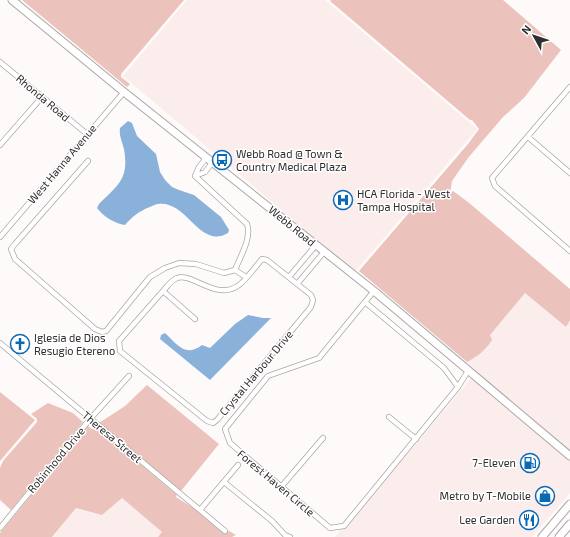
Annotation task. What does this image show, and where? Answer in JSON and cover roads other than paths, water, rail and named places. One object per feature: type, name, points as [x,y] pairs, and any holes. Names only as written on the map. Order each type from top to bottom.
[{"type":"street","name":"Webb Road","points":[[12,0],[212,163],[374,291],[570,456]]},
{"type":"street","name":"Rhonda Road","points":[[0,62],[86,134]]},
{"type":"street","points":[[570,87],[492,178],[495,186],[570,251]]},
{"type":"street","name":"West Hanna Avenue","points":[[0,237],[86,134],[124,92]]},
{"type":"street","points":[[565,93],[570,97]]},
{"type":"street","points":[[0,145],[42,97]]},
{"type":"street","points":[[528,137],[570,174]]},
{"type":"street","points":[[195,176],[199,167],[206,158]]},
{"type":"street","points":[[88,161],[12,249],[15,259],[95,330],[102,332],[106,331],[150,277],[165,268],[179,263],[196,264],[224,273],[235,270],[246,277]]},
{"type":"street","points":[[195,176],[205,172],[212,163]]},
{"type":"street","points":[[195,176],[247,224],[250,230],[235,270]]},
{"type":"street","points":[[289,277],[316,245]]},
{"type":"street","points":[[298,284],[324,252]]},
{"type":"street","name":"Crystal Harbour Drive","points":[[262,259],[267,260],[311,295],[313,300],[311,307],[218,420],[213,423],[207,421],[120,351],[119,341],[176,278],[181,277],[220,290],[228,290],[239,285],[246,277],[262,259]]},
{"type":"street","points":[[163,291],[195,319]]},
{"type":"street","name":"Forest Haven Circle","points":[[374,291],[319,358],[268,376],[225,429],[230,443],[281,487],[330,528],[344,526],[458,387],[468,371]]},
{"type":"street","points":[[365,302],[444,368],[458,387]]},
{"type":"street","name":"Theresa Street","points":[[0,343],[225,531]]},
{"type":"street","name":"Robinhood Drive","points":[[0,528],[90,419],[129,376]]},
{"type":"street","points":[[389,416],[416,439]]},
{"type":"street","points":[[281,487],[323,438]]},
{"type":"street","points":[[200,510],[238,465]]},
{"type":"street","points":[[224,482],[272,520],[285,535],[290,537]]},
{"type":"street","points":[[542,537],[570,504]]},
{"type":"street","points":[[559,537],[570,524]]},
{"type":"water","points":[[128,121],[132,123],[137,136],[156,154],[160,172],[165,180],[172,187],[194,195],[221,217],[229,230],[228,233],[218,236],[209,235],[177,209],[168,205],[157,204],[146,209],[136,214],[125,225],[106,217],[97,208],[99,204],[117,186],[124,174],[125,159],[120,136],[120,128]]},
{"type":"water","points":[[248,315],[271,318],[210,380],[160,339],[161,335],[165,333],[177,345],[186,350],[196,349],[202,345],[210,348],[235,324]]},
{"type":"place","name":"Webb Road @ Town & Country Medical Plaza","points":[[222,160]]},
{"type":"place","name":"HCA Florida - West Tampa Hospital","points":[[343,200]]},
{"type":"place","name":"Iglesia de Dios Resugio Etereno","points":[[20,344]]},
{"type":"place","name":"7-Eleven","points":[[530,463]]},
{"type":"place","name":"Metro by T-Mobile","points":[[545,496]]},
{"type":"place","name":"Lee Garden","points":[[529,520]]}]
